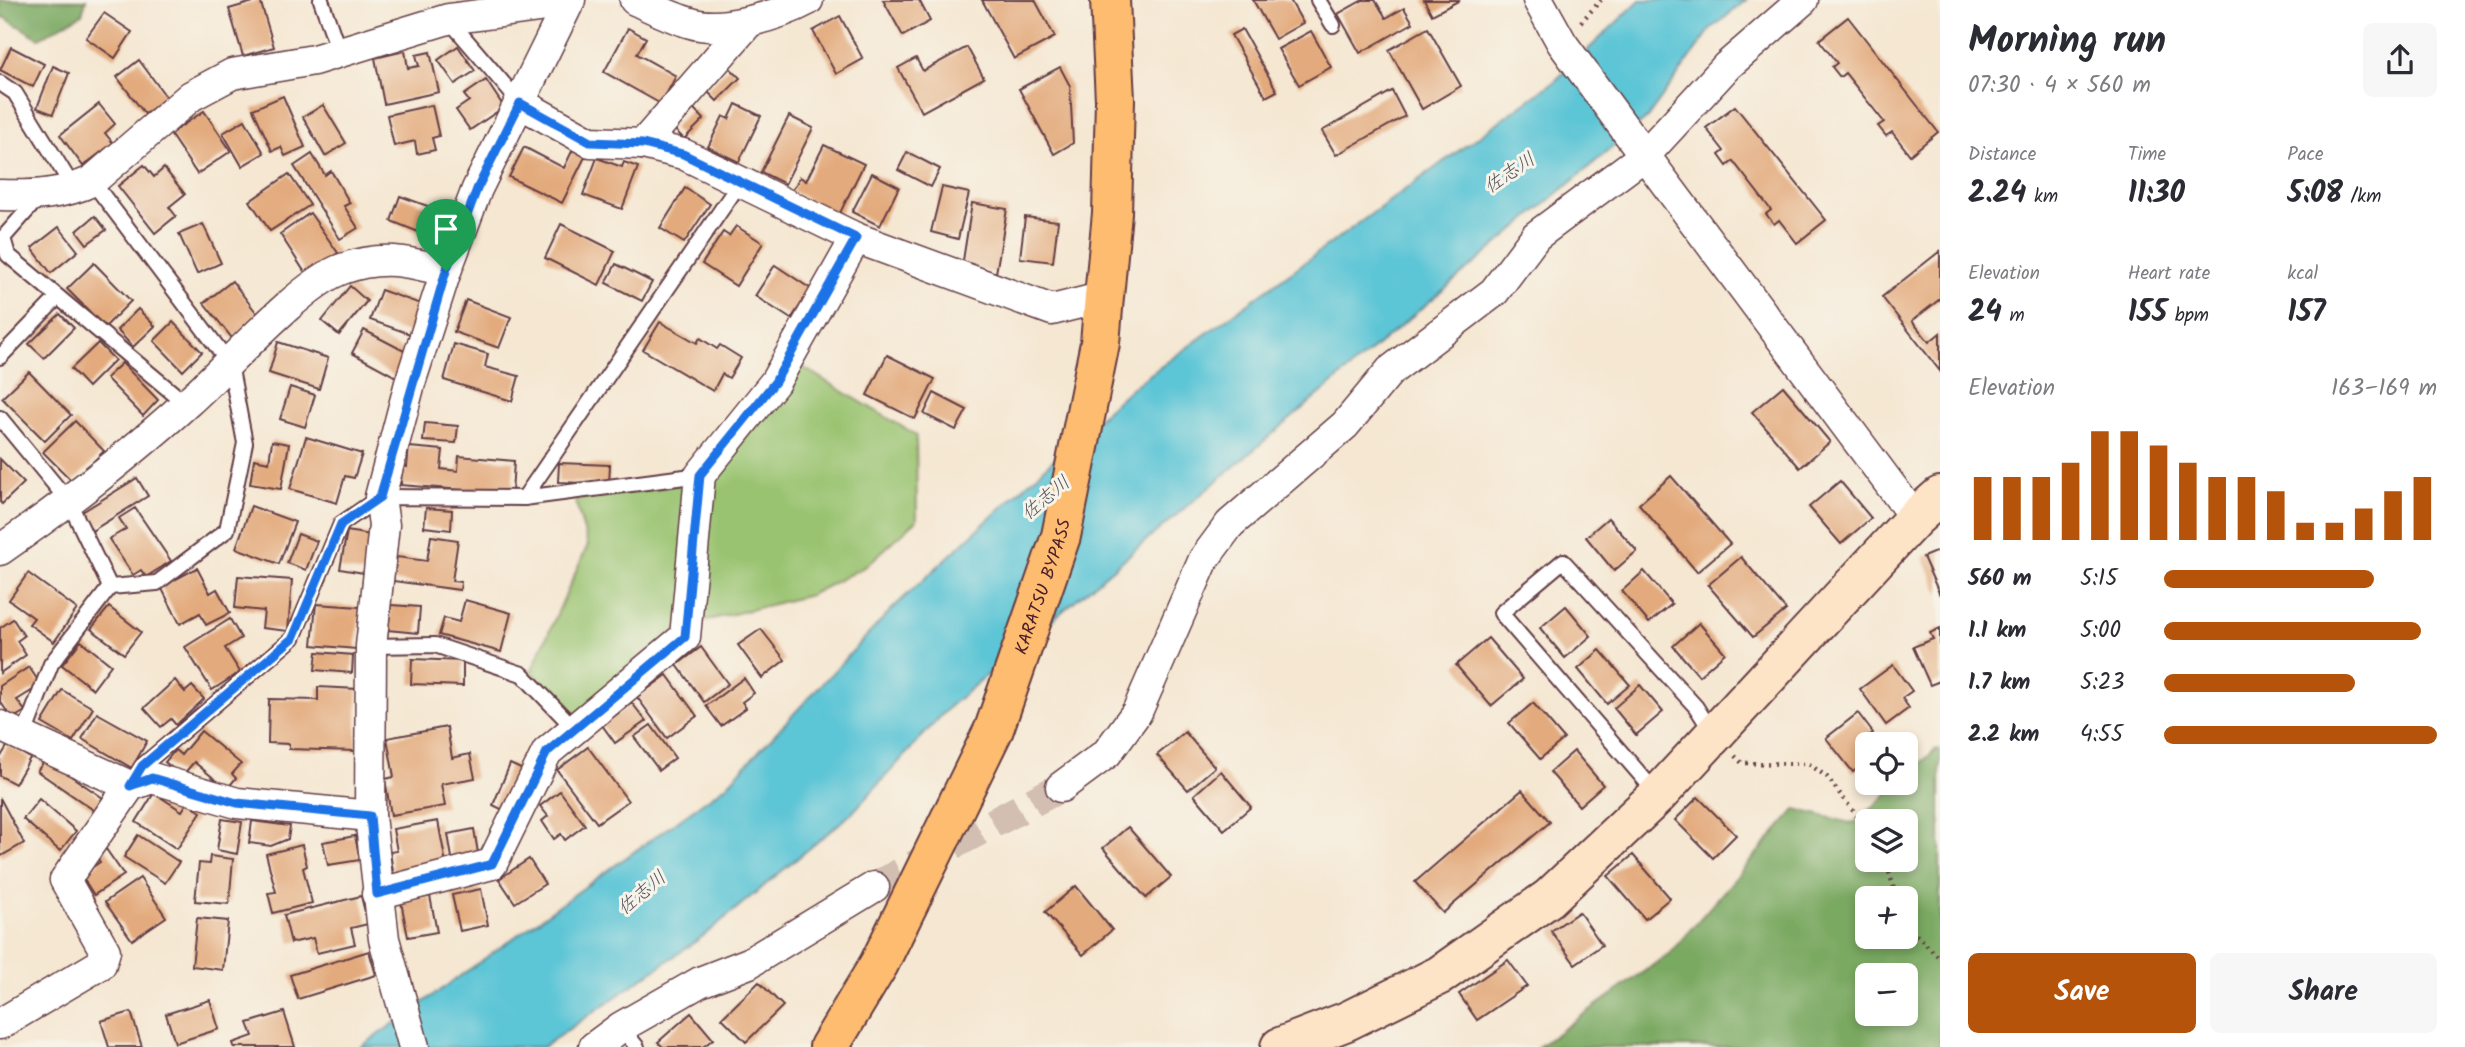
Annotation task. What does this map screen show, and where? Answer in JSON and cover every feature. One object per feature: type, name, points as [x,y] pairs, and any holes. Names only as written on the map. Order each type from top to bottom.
[{"type":"highway","name":"KARATSU BYPASS","points":[[829,1047],[879,964],[994,729],[1061,536],[1100,343],[1112,213],[1115,100],[1110,0]]},
{"type":"street","points":[[0,195],[39,197],[83,185],[191,96],[232,74],[339,52],[448,19],[539,8],[552,0]]},
{"type":"street","points":[[414,1047],[398,997],[377,894],[370,816],[371,646],[384,525],[380,497],[446,271],[477,189],[570,0]]},
{"type":"street","points":[[635,0],[694,24],[749,22],[808,0]]},
{"type":"street","points":[[1061,787],[1107,753],[1137,712],[1204,559],[1230,524],[1345,425],[1390,371],[1494,292],[1536,236],[1646,155],[1727,66],[1803,0]]},
{"type":"street","points":[[1280,1047],[1347,1021],[1440,975],[1549,898],[1658,795],[1928,507],[1625,129],[1562,43],[1543,3]]},
{"type":"street","points":[[643,144],[749,22]]},
{"type":"street","points":[[520,103],[590,142],[643,144],[683,154],[856,238],[1052,310],[1104,297]]},
{"type":"street","points":[[377,894],[492,864],[547,752],[685,637],[700,475],[775,382],[856,238]]},
{"type":"street","points":[[0,550],[69,502],[186,404],[307,291],[339,270],[370,261],[397,259],[446,271]]},
{"type":"street","points":[[12,731],[130,786]]},
{"type":"street","points":[[0,1024],[101,964],[105,951],[65,880],[130,786],[152,778],[237,803],[370,816]]},
{"type":"street","points":[[594,1047],[629,1037],[700,982],[749,963],[874,887]]},
{"type":"lane","points":[[321,0],[339,52]]},
{"type":"lane","points":[[1318,0],[1333,25]]},
{"type":"lane","points":[[448,19],[520,103]]},
{"type":"lane","points":[[0,83],[15,93],[83,185],[230,364],[245,443],[227,530],[157,583],[110,587],[51,664],[12,731]]},
{"type":"lane","points":[[524,498],[741,181]]},
{"type":"lane","points":[[39,197],[3,238],[8,255],[186,404]]},
{"type":"lane","points":[[0,357],[58,297]]},
{"type":"lane","points":[[0,418],[69,502],[110,587]]},
{"type":"lane","points":[[130,786],[142,766],[293,638],[341,524],[380,497],[524,498],[700,475]]},
{"type":"lane","points":[[1658,795],[1501,614],[1563,561],[1696,707],[1715,736]]},
{"type":"lane","points":[[371,646],[435,645],[522,674],[575,729]]},
{"type":"path","points":[[1715,736],[1742,762],[1809,764],[1827,777],[1855,813]]},
{"type":"path","points":[[1918,937],[1940,958]]},
{"type":"green space","points":[[0,0],[86,0],[82,14],[39,38],[0,15]]},
{"type":"green space","points":[[799,365],[916,435],[917,520],[866,566],[810,595],[680,627],[577,717],[531,672],[588,545],[575,500],[708,480]]},
{"type":"green space","points":[[1936,749],[1940,752],[1940,1047],[1538,1047],[1670,953],[1796,809],[1855,823],[1855,872],[1918,872],[1918,809],[1870,809],[1886,795],[1918,795],[1918,766]]},
{"type":"water","name":"佐志川","points":[[1640,0],[1746,0],[1711,29],[1647,118],[950,706],[852,813],[702,937],[543,1047],[361,1047],[726,786],[894,607],[1130,389],[1555,81]]},
{"type":"building","points":[[260,0],[274,47],[243,56],[229,9]]},
{"type":"building","points":[[883,0],[919,0],[930,21],[903,36]]},
{"type":"building","points":[[982,0],[1035,0],[1055,37],[1014,59]]},
{"type":"building","points":[[1253,0],[1290,0],[1303,23],[1275,39]]},
{"type":"building","points":[[1363,0],[1375,0],[1386,18],[1404,8],[1413,23],[1360,53],[1338,14]]},
{"type":"building","points":[[1424,0],[1460,0],[1432,15]]},
{"type":"building","points":[[104,13],[132,32],[115,58],[86,38]]},
{"type":"building","points":[[840,16],[863,59],[836,74],[813,31]]},
{"type":"building","points":[[1848,17],[1938,132],[1910,155],[1892,132],[1886,136],[1878,126],[1884,122],[1845,73],[1840,77],[1832,67],[1837,63],[1819,40]]},
{"type":"building","points":[[628,28],[646,38],[637,54],[676,76],[661,104],[604,72]]},
{"type":"building","points":[[1428,28],[1461,86],[1422,109],[1389,50]]},
{"type":"building","points":[[1242,29],[1277,91],[1266,97],[1231,35]]},
{"type":"building","points":[[1311,31],[1331,67],[1299,85],[1278,49]]},
{"type":"building","points":[[458,46],[475,71],[455,84],[438,60]]},
{"type":"building","points":[[11,47],[44,64],[33,87],[0,70]]},
{"type":"building","points":[[967,47],[984,78],[922,112],[898,68],[916,58],[923,71]]},
{"type":"building","points":[[405,51],[408,68],[419,66],[416,55],[430,52],[439,92],[384,104],[375,58]]},
{"type":"building","points":[[139,60],[167,98],[145,114],[117,77]]},
{"type":"building","points":[[53,66],[69,73],[53,114],[37,108]]},
{"type":"building","points":[[729,67],[740,78],[717,101],[706,90]]},
{"type":"building","points":[[1060,67],[1070,86],[1073,143],[1054,154],[1019,89]]},
{"type":"building","points":[[486,80],[504,107],[470,130],[456,110],[469,101],[464,95]]},
{"type":"building","points":[[1392,91],[1405,116],[1336,155],[1322,131]]},
{"type":"building","points":[[283,96],[305,147],[285,156],[281,147],[272,151],[253,109]]},
{"type":"building","points":[[99,104],[115,124],[105,133],[113,143],[83,166],[60,135]]},
{"type":"building","points":[[736,104],[761,116],[739,162],[708,147],[723,116],[729,119]]},
{"type":"building","points":[[323,105],[346,143],[325,156],[303,117]]},
{"type":"building","points":[[432,105],[439,136],[432,138],[435,150],[417,154],[415,141],[394,146],[387,115]]},
{"type":"building","points":[[1735,106],[1826,220],[1797,243],[1779,220],[1774,224],[1766,214],[1771,210],[1733,161],[1727,166],[1719,155],[1724,151],[1706,128]]},
{"type":"building","points":[[693,108],[704,119],[684,139],[673,128]]},
{"type":"building","points":[[204,111],[231,151],[197,174],[170,134]]},
{"type":"building","points":[[789,116],[813,128],[785,184],[761,172]]},
{"type":"building","points":[[245,120],[264,153],[242,166],[223,133]]},
{"type":"building","points":[[824,145],[864,164],[839,215],[792,191],[800,177],[806,181]]},
{"type":"building","points":[[524,147],[564,168],[573,149],[586,155],[562,203],[509,177]]},
{"type":"building","points":[[907,152],[940,169],[931,187],[898,170]]},
{"type":"building","points":[[312,154],[325,175],[331,171],[350,203],[344,206],[358,228],[340,239],[294,166]]},
{"type":"building","points":[[597,158],[622,167],[624,162],[638,167],[622,209],[583,195]]},
{"type":"building","points":[[144,165],[154,177],[164,168],[185,194],[169,207],[176,216],[155,233],[118,186]]},
{"type":"building","points":[[872,173],[899,187],[880,226],[852,212]]},
{"type":"building","points":[[289,174],[310,205],[270,231],[250,201]]},
{"type":"building","points":[[942,187],[969,193],[958,239],[931,232]]},
{"type":"building","points":[[685,188],[710,204],[684,243],[660,228]]},
{"type":"building","points":[[400,196],[436,209],[426,235],[391,221]]},
{"type":"building","points":[[972,203],[1007,209],[996,273],[962,267]]},
{"type":"building","points":[[310,213],[338,253],[306,274],[280,234]]},
{"type":"building","points":[[95,216],[106,230],[87,244],[77,231]]},
{"type":"building","points":[[1025,217],[1058,221],[1053,262],[1020,258]]},
{"type":"building","points":[[203,224],[221,263],[197,274],[179,234]]},
{"type":"building","points":[[561,224],[615,251],[599,285],[545,258]]},
{"type":"building","points":[[736,226],[763,243],[736,286],[702,264],[723,232],[729,236]]},
{"type":"building","points":[[59,227],[78,251],[51,273],[32,248]]},
{"type":"building","points":[[1940,251],[1940,299],[1912,321],[1929,342],[1940,333],[1940,371],[1882,297]]},
{"type":"building","points":[[94,263],[131,301],[105,327],[67,289]]},
{"type":"building","points":[[616,264],[652,282],[642,301],[606,283]]},
{"type":"building","points":[[775,265],[811,289],[791,319],[755,296]]},
{"type":"building","points":[[232,281],[259,316],[232,338],[204,303]]},
{"type":"building","points":[[350,286],[367,301],[339,335],[322,321]]},
{"type":"building","points":[[381,290],[421,304],[410,334],[370,320]]},
{"type":"building","points":[[466,300],[511,317],[499,348],[454,332]]},
{"type":"building","points":[[138,309],[155,326],[133,347],[117,330]]},
{"type":"building","points":[[60,314],[74,328],[44,358],[29,344]]},
{"type":"building","points":[[173,322],[202,352],[183,371],[154,341]]},
{"type":"building","points":[[660,322],[697,343],[700,338],[717,349],[720,345],[741,358],[729,378],[722,374],[713,391],[643,350]]},
{"type":"building","points":[[364,330],[408,353],[396,377],[352,353]]},
{"type":"building","points":[[278,342],[328,358],[319,389],[269,373]]},
{"type":"building","points":[[98,343],[115,360],[88,387],[71,369]]},
{"type":"building","points":[[454,344],[488,354],[485,367],[519,376],[512,401],[444,380]]},
{"type":"building","points":[[887,355],[935,379],[915,419],[867,395]]},
{"type":"building","points":[[122,363],[158,400],[143,416],[106,378]]},
{"type":"building","points":[[29,372],[71,415],[45,441],[2,398]]},
{"type":"building","points":[[1783,386],[1830,442],[1800,468],[1752,412]]},
{"type":"building","points":[[290,387],[315,395],[305,427],[280,419]]},
{"type":"building","points":[[934,393],[967,410],[956,430],[924,414]]},
{"type":"building","points":[[75,421],[104,451],[73,482],[43,452]]},
{"type":"building","points":[[425,423],[458,426],[456,443],[423,441]]},
{"type":"building","points":[[306,437],[362,454],[354,478],[345,476],[337,503],[290,489]]},
{"type":"building","points":[[272,441],[289,444],[281,489],[250,484],[254,459],[269,462]]},
{"type":"building","points":[[409,447],[443,450],[441,469],[458,471],[459,456],[514,461],[512,494],[401,485],[402,466],[407,467]]},
{"type":"building","points":[[0,459],[24,483],[2,504],[0,502]]},
{"type":"building","points":[[559,463],[610,465],[609,484],[558,482]]},
{"type":"building","points":[[1671,476],[1730,544],[1697,572],[1639,504]]},
{"type":"building","points":[[137,478],[148,496],[90,532],[79,514]]},
{"type":"building","points":[[1840,481],[1871,518],[1841,544],[1809,507]]},
{"type":"building","points":[[251,506],[295,522],[279,564],[236,548]]},
{"type":"building","points":[[135,508],[171,561],[146,577],[141,570],[133,575],[109,539],[126,529],[119,518]]},
{"type":"building","points":[[426,508],[452,510],[451,530],[424,527]]},
{"type":"building","points":[[1608,518],[1637,551],[1614,571],[1586,537]]},
{"type":"building","points":[[347,531],[370,535],[364,573],[340,569]]},
{"type":"building","points":[[298,534],[317,541],[306,570],[287,563]]},
{"type":"building","points":[[431,536],[458,540],[452,581],[461,582],[460,590],[393,581],[397,557],[427,561]]},
{"type":"building","points":[[1940,550],[1940,595],[1923,557]]},
{"type":"building","points":[[1741,557],[1786,610],[1753,637],[1708,585]]},
{"type":"building","points":[[197,568],[210,593],[217,589],[230,613],[206,625],[200,613],[180,624],[161,587]]},
{"type":"building","points":[[1644,571],[1672,604],[1649,623],[1622,591]]},
{"type":"building","points":[[28,573],[77,609],[54,642],[29,624],[34,618],[9,600]]},
{"type":"building","points":[[238,576],[292,580],[288,631],[262,628],[264,611],[235,608]]},
{"type":"building","points":[[465,600],[511,613],[501,652],[439,635],[444,618],[459,622]]},
{"type":"building","points":[[316,604],[360,607],[356,649],[312,645]]},
{"type":"building","points":[[391,605],[420,607],[418,633],[388,630]]},
{"type":"building","points":[[1566,606],[1591,636],[1565,658],[1540,628]]},
{"type":"building","points":[[109,607],[141,632],[124,654],[91,629]]},
{"type":"building","points":[[13,619],[24,636],[17,641],[26,655],[0,673],[0,628]]},
{"type":"building","points":[[230,619],[241,638],[225,648],[240,672],[212,690],[185,647]]},
{"type":"building","points":[[1699,623],[1725,653],[1699,676],[1673,646]]},
{"type":"building","points":[[1940,628],[1940,681],[1930,685],[1913,647],[1933,639],[1930,633]]},
{"type":"building","points":[[761,629],[785,660],[762,678],[738,645]]},
{"type":"building","points":[[1488,638],[1523,679],[1491,706],[1456,665]]},
{"type":"building","points":[[81,641],[111,665],[93,689],[62,665]]},
{"type":"building","points":[[701,647],[728,684],[704,702],[677,665]]},
{"type":"building","points":[[1600,650],[1630,685],[1607,704],[1578,669]]},
{"type":"building","points":[[317,652],[353,655],[352,673],[315,670]]},
{"type":"building","points":[[412,659],[463,661],[463,686],[411,684]]},
{"type":"building","points":[[1893,665],[1912,691],[1902,698],[1909,708],[1886,725],[1860,689]]},
{"type":"building","points":[[29,667],[41,685],[17,700],[25,711],[12,719],[0,701],[0,686]]},
{"type":"building","points":[[667,675],[697,716],[667,738],[637,697]]},
{"type":"building","points":[[744,678],[754,693],[742,702],[746,708],[721,726],[706,706]]},
{"type":"building","points":[[175,680],[185,692],[192,686],[204,699],[176,725],[171,719],[161,727],[144,708]]},
{"type":"building","points":[[1640,685],[1663,712],[1636,735],[1614,708]]},
{"type":"building","points":[[318,687],[358,689],[356,751],[289,749],[289,744],[268,743],[269,699],[318,700]]},
{"type":"building","points":[[62,690],[93,708],[73,741],[42,723]]},
{"type":"building","points":[[632,703],[646,721],[615,743],[602,725]]},
{"type":"building","points":[[1533,703],[1564,739],[1540,759],[1509,723]]},
{"type":"building","points":[[97,713],[147,741],[132,768],[82,739]]},
{"type":"building","points":[[1858,713],[1872,732],[1855,732],[1853,772],[1826,738]]},
{"type":"building","points":[[651,725],[675,758],[659,770],[634,737]]},
{"type":"building","points":[[447,727],[452,758],[470,754],[475,778],[441,784],[445,806],[391,815],[385,779],[394,777],[387,738]]},
{"type":"building","points":[[201,731],[241,764],[232,774],[236,778],[227,789],[194,762],[182,776],[165,762],[175,750],[181,755]]},
{"type":"building","points":[[1185,732],[1215,767],[1188,790],[1157,755]]},
{"type":"building","points":[[8,745],[30,758],[15,784],[0,776],[0,758]]},
{"type":"building","points":[[588,747],[628,801],[597,823],[557,770]]},
{"type":"building","points":[[1574,751],[1603,785],[1579,806],[1550,772]]},
{"type":"building","points":[[46,759],[103,798],[95,811],[37,771]]},
{"type":"building","points":[[510,764],[523,770],[505,811],[493,805]]},
{"type":"building","points":[[1221,771],[1251,807],[1224,830],[1194,795]]},
{"type":"building","points":[[1522,790],[1550,822],[1443,913],[1415,882]]},
{"type":"building","points":[[560,791],[585,825],[565,840],[561,834],[554,839],[542,821],[548,816],[540,806]]},
{"type":"building","points":[[154,793],[182,811],[187,803],[201,812],[177,849],[136,822]]},
{"type":"building","points":[[1698,797],[1736,835],[1713,858],[1675,820]]},
{"type":"building","points":[[0,798],[24,843],[1,856],[0,854]]},
{"type":"building","points":[[39,799],[76,831],[60,851],[23,819]]},
{"type":"building","points":[[222,819],[242,822],[237,854],[217,850]]},
{"type":"building","points":[[252,821],[290,826],[288,839],[271,846],[249,843]]},
{"type":"building","points":[[438,821],[447,869],[394,878],[390,852],[397,851],[393,829]]},
{"type":"building","points":[[1128,827],[1171,877],[1146,898],[1103,848]]},
{"type":"building","points":[[474,829],[479,859],[453,864],[448,834]]},
{"type":"building","points":[[138,835],[179,862],[165,883],[124,857]]},
{"type":"building","points":[[355,836],[360,860],[328,865],[323,842]]},
{"type":"building","points":[[302,845],[307,866],[303,868],[312,903],[273,913],[268,893],[276,892],[266,854]]},
{"type":"building","points":[[106,849],[124,875],[94,895],[81,875],[100,862],[96,856]]},
{"type":"building","points":[[1633,855],[1670,898],[1645,919],[1608,876]]},
{"type":"building","points":[[210,856],[233,859],[229,904],[195,901],[199,863],[209,864]]},
{"type":"building","points":[[529,859],[545,884],[515,903],[499,879]]},
{"type":"building","points":[[140,878],[166,917],[132,940],[105,902]]},
{"type":"building","points":[[1076,886],[1112,930],[1083,955],[1045,912]]},
{"type":"building","points":[[481,889],[488,925],[460,931],[452,895]]},
{"type":"building","points":[[361,896],[368,924],[351,928],[355,944],[317,953],[313,938],[291,943],[284,915]]},
{"type":"building","points":[[430,896],[437,932],[408,937],[401,902]]},
{"type":"building","points":[[1579,912],[1602,945],[1575,964],[1551,931]]},
{"type":"building","points":[[197,918],[228,921],[223,970],[192,966]]},
{"type":"building","points":[[369,951],[376,975],[298,999],[290,975]]},
{"type":"building","points":[[1508,960],[1527,986],[1477,1020],[1459,994]]},
{"type":"building","points":[[759,982],[783,1006],[746,1042],[722,1018]]},
{"type":"building","points":[[210,1000],[219,1029],[175,1043],[166,1014]]},
{"type":"building","points":[[131,1012],[142,1047],[109,1047],[101,1021]]},
{"type":"building","points":[[284,1012],[295,1047],[234,1047],[233,1043],[253,1036],[248,1023]]},
{"type":"building","points":[[691,1013],[713,1039],[703,1047],[663,1047],[658,1042]]},
{"type":"tunnel","points":[[874,887],[1061,787]]},
{"type":"route","points":[[520,103],[590,142],[643,144],[683,154],[856,238],[775,382],[700,475],[685,637],[547,752],[492,864],[377,894],[370,816],[237,803],[152,778],[130,786],[142,766],[293,638],[341,524],[380,497],[411,383],[446,271],[477,189],[520,103]]}]
